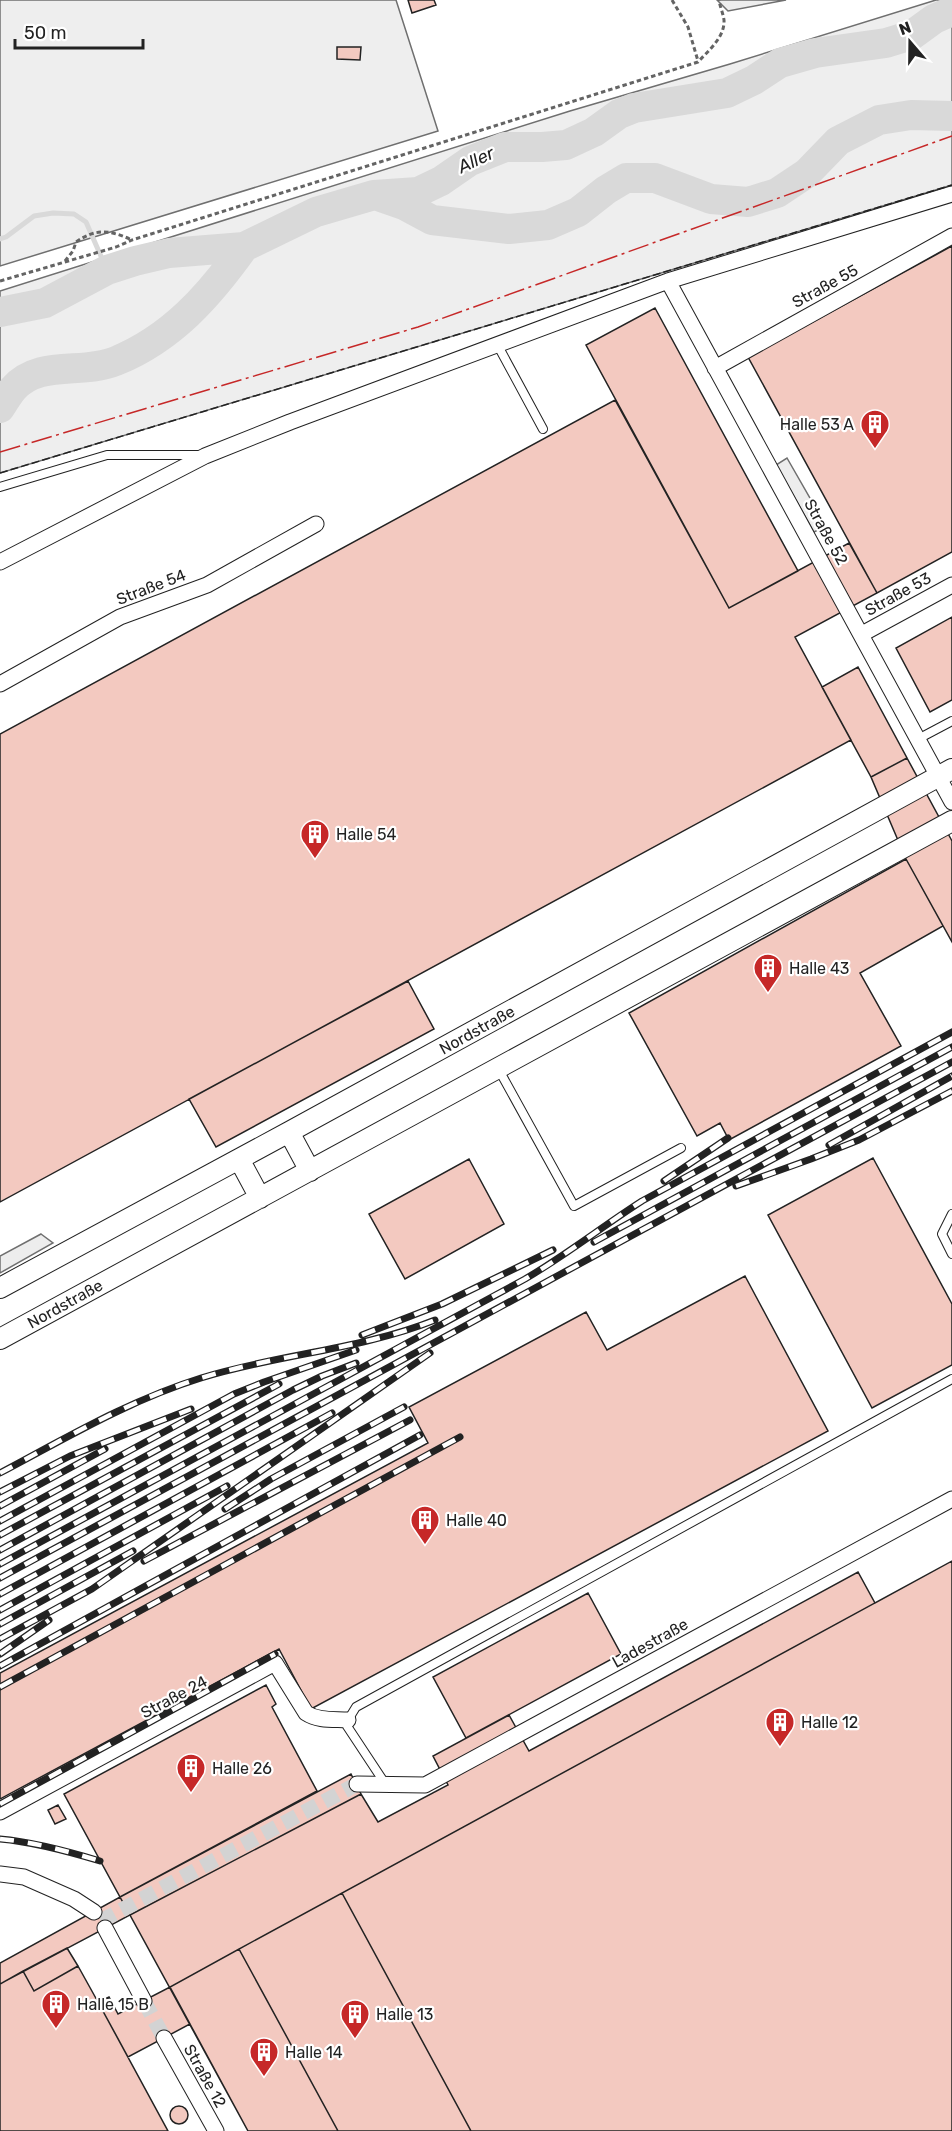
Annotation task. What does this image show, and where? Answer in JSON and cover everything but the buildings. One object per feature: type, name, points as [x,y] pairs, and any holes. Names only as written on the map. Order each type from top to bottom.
[{"type":"street","points":[[0,562],[206,456],[496,344],[668,281],[952,194]]},
{"type":"street","name":"Straße 55","points":[[715,368],[952,236]]},
{"type":"street","name":"Straße 52","points":[[668,281],[918,740],[945,773],[952,802]]},
{"type":"street","name":"Straße 54","points":[[0,684],[120,617],[207,585],[316,524]]},
{"type":"street","name":"Straße 53","points":[[862,634],[952,585]]},
{"type":"street","name":"Nordstraße","points":[[0,1288],[945,773]]},
{"type":"street","name":"Nordstraße","points":[[0,1340],[952,821]]},
{"type":"street","points":[[289,1132],[310,1171]]},
{"type":"street","points":[[239,1159],[260,1198]]},
{"type":"street","name":"Ladestraße","points":[[357,1785],[425,1785],[952,1499]]},
{"type":"street","name":"Straße 24","points":[[0,1812],[275,1663],[306,1713],[312,1717],[324,1719],[348,1720]]},
{"type":"street","points":[[0,1874],[24,1876],[74,1899],[94,1912]]},
{"type":"street","points":[[105,1928],[144,2001]]},
{"type":"street","name":"Straße 12","points":[[164,2038],[216,2131]]},
{"type":"lane","points":[[496,344],[543,429]]},
{"type":"lane","points":[[0,487],[107,455],[206,456]]},
{"type":"lane","points":[[918,740],[952,721]]},
{"type":"lane","points":[[498,1068],[574,1206],[681,1148]]},
{"type":"lane","points":[[952,1214],[942,1234],[952,1254]]},
{"type":"lane","points":[[386,1786],[347,1726],[356,1707],[952,1379]]},
{"type":"path","points":[[672,0],[688,27],[698,62]]},
{"type":"path","points":[[0,281],[116,247],[132,240],[698,62],[716,43],[724,24],[719,0]]},
{"type":"path","points":[[65,262],[76,242],[98,231],[118,234],[132,240]]},
{"type":"shaded area","points":[[0,0],[396,0],[438,131],[0,266]]},
{"type":"shaded area","points":[[717,0],[786,0],[728,11]]},
{"type":"shaded area","points":[[936,0],[952,0],[952,185],[0,473],[0,291],[570,111]]},
{"type":"shaded area","points":[[787,458],[826,526],[814,532],[776,465]]},
{"type":"shaded area","points":[[41,1234],[53,1243],[0,1273],[0,1256]]},
{"type":"waterway","name":"Aller","points":[[0,312],[45,303],[107,270],[135,261],[169,253],[244,247],[316,212],[374,195],[418,192],[441,181],[470,161],[505,147],[566,145],[594,132],[619,114],[634,108],[727,93],[754,80],[780,63],[815,53],[886,43],[912,35],[934,19],[952,11]]},
{"type":"waterway","points":[[381,197],[404,205],[432,220],[509,229],[548,225],[578,212],[626,178],[655,178],[711,199],[748,202],[777,193],[807,173],[838,141],[879,120],[911,115],[952,116]]},
{"type":"waterway","points":[[0,239],[34,216],[53,213],[74,214],[86,222],[107,270]]},
{"type":"waterway","points":[[0,408],[13,389],[23,380],[35,374],[103,365],[136,352],[155,340],[172,328],[203,299],[244,247]]},
{"type":"tunnel","points":[[101,1921],[357,1784]]},
{"type":"tunnel","points":[[144,2001],[164,2038]]},
{"type":"railway","points":[[0,1564],[525,1279],[642,1201],[952,1032]]},
{"type":"railway","points":[[594,1242],[952,1047]]},
{"type":"railway","points":[[0,1578],[952,1062]]},
{"type":"railway","points":[[829,1145],[952,1076]]},
{"type":"railway","points":[[736,1186],[859,1140],[952,1091]]},
{"type":"railway","points":[[664,1181],[728,1138]]},
{"type":"railway","points":[[362,1335],[442,1304],[553,1250]]},
{"type":"railway","points":[[0,1473],[99,1421],[175,1387],[230,1370],[378,1338],[435,1320]]},
{"type":"railway","points":[[0,1521],[234,1394],[356,1350]]},
{"type":"railway","points":[[0,1639],[92,1589],[430,1353]]},
{"type":"railway","points":[[0,1550],[293,1390],[356,1363]]},
{"type":"railway","points":[[0,1535],[279,1384]]},
{"type":"railway","points":[[225,1509],[271,1479],[404,1407]]},
{"type":"railway","points":[[0,1492],[70,1456],[191,1409]]},
{"type":"railway","points":[[0,1594],[332,1413]]},
{"type":"railway","points":[[144,1561],[410,1420]]},
{"type":"railway","points":[[0,1666],[420,1435]]},
{"type":"railway","points":[[0,1687],[460,1437]]},
{"type":"railway","points":[[0,1506],[105,1449]]},
{"type":"railway","points":[[0,1610],[227,1486]]},
{"type":"railway","points":[[0,1624],[133,1551]]},
{"type":"railway","points":[[0,1654],[49,1620]]},
{"type":"railway","points":[[0,1804],[275,1654]]},
{"type":"railway","points":[[0,1839],[50,1847],[100,1861]]},
{"type":"fence","points":[[0,473],[952,185]]},
{"type":"power","points":[[0,452],[418,327],[952,136]]},
{"type":"place","name":"Halle 53 A","points":[[875,450]]},
{"type":"place","name":"Halle 54","points":[[315,860]]},
{"type":"place","name":"Halle 43","points":[[768,994]]},
{"type":"place","name":"Halle 40","points":[[425,1546]]},
{"type":"place","name":"Halle 12","points":[[780,1748]]},
{"type":"place","name":"Halle 26","points":[[191,1794]]},
{"type":"place","name":"Halle 15 B","points":[[56,2030]]},
{"type":"place","name":"Halle 13","points":[[355,2040]]},
{"type":"place","name":"Halle 14","points":[[264,2078]]}]
